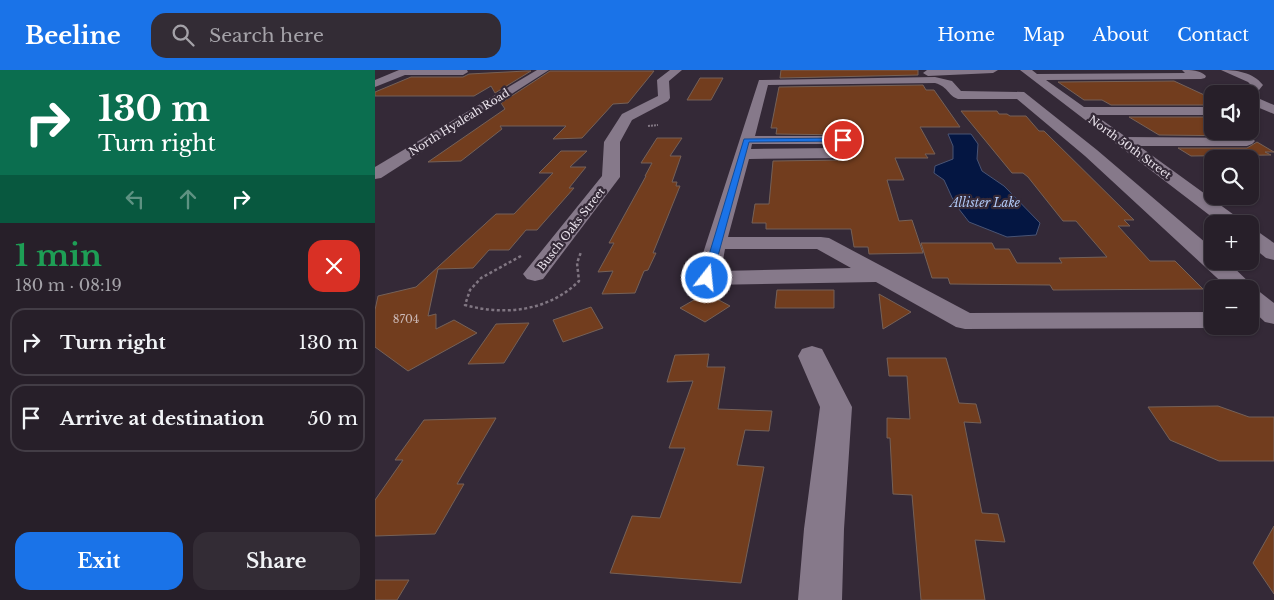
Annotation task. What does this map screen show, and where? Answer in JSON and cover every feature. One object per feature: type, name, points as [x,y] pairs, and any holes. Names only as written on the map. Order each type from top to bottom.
[{"type":"street","name":"North Hyaleah Road","points":[[375,174],[544,70]]},
{"type":"street","name":"Busch Oaks Street","points":[[535,274],[611,176],[612,142],[627,117],[664,98],[663,80],[677,70]]},
{"type":"street","points":[[763,76],[947,73],[993,70]]},
{"type":"street","points":[[1018,70],[1127,77],[1201,76],[1187,70]]},
{"type":"street","points":[[1114,70],[1127,77]]},
{"type":"street","points":[[1226,70],[1252,80],[1257,85]]},
{"type":"street","points":[[375,71],[463,72]]},
{"type":"street","points":[[375,84],[406,71]]},
{"type":"street","name":"North 50th Street","points":[[1028,72],[1222,215]]},
{"type":"street","points":[[763,76],[935,80],[948,83],[959,95],[1020,95],[1091,152],[1204,253]]},
{"type":"street","points":[[763,76],[707,278],[881,276]]},
{"type":"street","points":[[1053,90],[1072,90]]},
{"type":"street","points":[[1259,91],[1269,93]]},
{"type":"street","points":[[1259,102],[1274,110]]},
{"type":"street","points":[[1080,111],[1204,111]]},
{"type":"street","points":[[843,140],[845,153],[744,147],[843,140]]},
{"type":"street","points":[[1122,142],[1247,141]]},
{"type":"street","points":[[1259,242],[1274,253]]},
{"type":"street","points":[[716,243],[821,243],[965,321],[1204,320]]},
{"type":"street","points":[[1223,270],[1234,280]]},
{"type":"street","points":[[1259,303],[1274,317]]},
{"type":"street","points":[[1259,318],[1274,317]]},
{"type":"street","points":[[812,356],[836,407],[824,529],[820,600]]},
{"type":"water","name":"Allister Lake","points":[[948,134],[971,134],[978,144],[977,159],[982,171],[1004,186],[1040,223],[1036,235],[1007,237],[969,222],[955,204],[944,180],[934,173],[935,166],[953,159],[953,146]]},
{"type":"building","points":[[781,70],[918,70],[918,75],[780,78]]},
{"type":"building","points":[[531,71],[495,93],[491,86],[474,96],[375,96],[375,92],[411,77],[463,77],[469,74]]},
{"type":"building","points":[[550,71],[654,71],[628,103],[613,104],[582,138],[553,139],[566,126],[500,126],[502,129],[461,161],[428,162],[505,109],[501,103]]},
{"type":"building","points":[[700,78],[723,78],[711,100],[687,100]]},
{"type":"building","points":[[1174,81],[1204,95],[1204,105],[1111,105],[1102,100],[1084,100],[1058,82]]},
{"type":"building","points":[[923,85],[926,90],[934,90],[960,127],[920,127],[935,154],[925,154],[928,158],[895,158],[904,180],[887,180],[899,221],[912,220],[923,253],[869,254],[868,247],[854,247],[851,229],[766,229],[766,223],[752,223],[755,204],[769,204],[773,161],[845,160],[852,158],[855,154],[848,135],[776,134],[777,128],[771,128],[779,87]]},
{"type":"building","points":[[961,111],[997,111],[999,114],[1010,116],[1026,116],[1039,131],[1044,131],[1134,220],[1124,220],[1130,226],[1118,226],[1150,261],[1175,261],[1203,289],[1053,290],[1050,285],[950,284],[948,278],[932,278],[921,243],[992,243],[995,249],[1009,249],[1017,263],[1062,263],[1059,258],[1107,257],[1076,221],[1063,221],[1028,177],[1023,173],[1012,173]]},
{"type":"building","points":[[1129,117],[1204,117],[1204,136],[1159,135]]},
{"type":"building","points":[[657,138],[682,138],[670,156],[681,156],[672,182],[677,182],[676,186],[680,186],[653,253],[656,253],[648,270],[644,271],[635,293],[602,294],[613,271],[598,272],[614,243],[609,243],[652,163],[641,163]]},
{"type":"building","points":[[1257,142],[1274,152],[1265,152],[1271,155],[1259,155],[1259,150],[1204,150],[1204,156],[1191,156],[1178,148],[1247,148]]},
{"type":"building","points":[[561,151],[587,151],[570,167],[586,167],[569,188],[574,188],[537,230],[526,230],[509,250],[489,250],[473,268],[438,269],[428,316],[436,314],[436,329],[454,320],[477,333],[408,371],[375,347],[375,310],[378,296],[416,287],[496,214],[514,214],[553,173],[539,173]]},
{"type":"building","points":[[777,290],[834,290],[834,308],[775,308]]},
{"type":"building","points":[[706,293],[730,306],[705,322],[680,308]]},
{"type":"building","points":[[879,294],[911,312],[883,329]]},
{"type":"building","points":[[591,307],[603,328],[563,342],[553,320]]},
{"type":"building","points":[[529,323],[504,363],[468,364],[496,324]]},
{"type":"building","points":[[709,354],[707,367],[725,367],[718,409],[772,411],[769,431],[745,430],[737,465],[764,467],[741,583],[610,573],[632,516],[660,518],[685,448],[669,448],[693,381],[667,382],[675,355]]},
{"type":"building","points":[[887,358],[946,358],[959,403],[976,404],[981,423],[964,422],[982,513],[998,514],[1005,542],[975,540],[985,600],[921,600],[912,495],[893,494],[890,438],[887,438],[887,418],[910,419],[907,376],[889,376]]},
{"type":"building","points":[[1218,406],[1249,417],[1274,417],[1274,461],[1219,461],[1170,440],[1148,407]]},
{"type":"building","points":[[496,418],[457,484],[464,484],[435,534],[375,536],[375,500],[403,460],[395,460],[424,420]]},
{"type":"building","points":[[1274,526],[1274,594],[1253,563]]},
{"type":"building","points":[[375,580],[409,580],[397,600],[375,600]]},
{"type":"route","points":[[707,278],[746,140],[843,140]]}]
